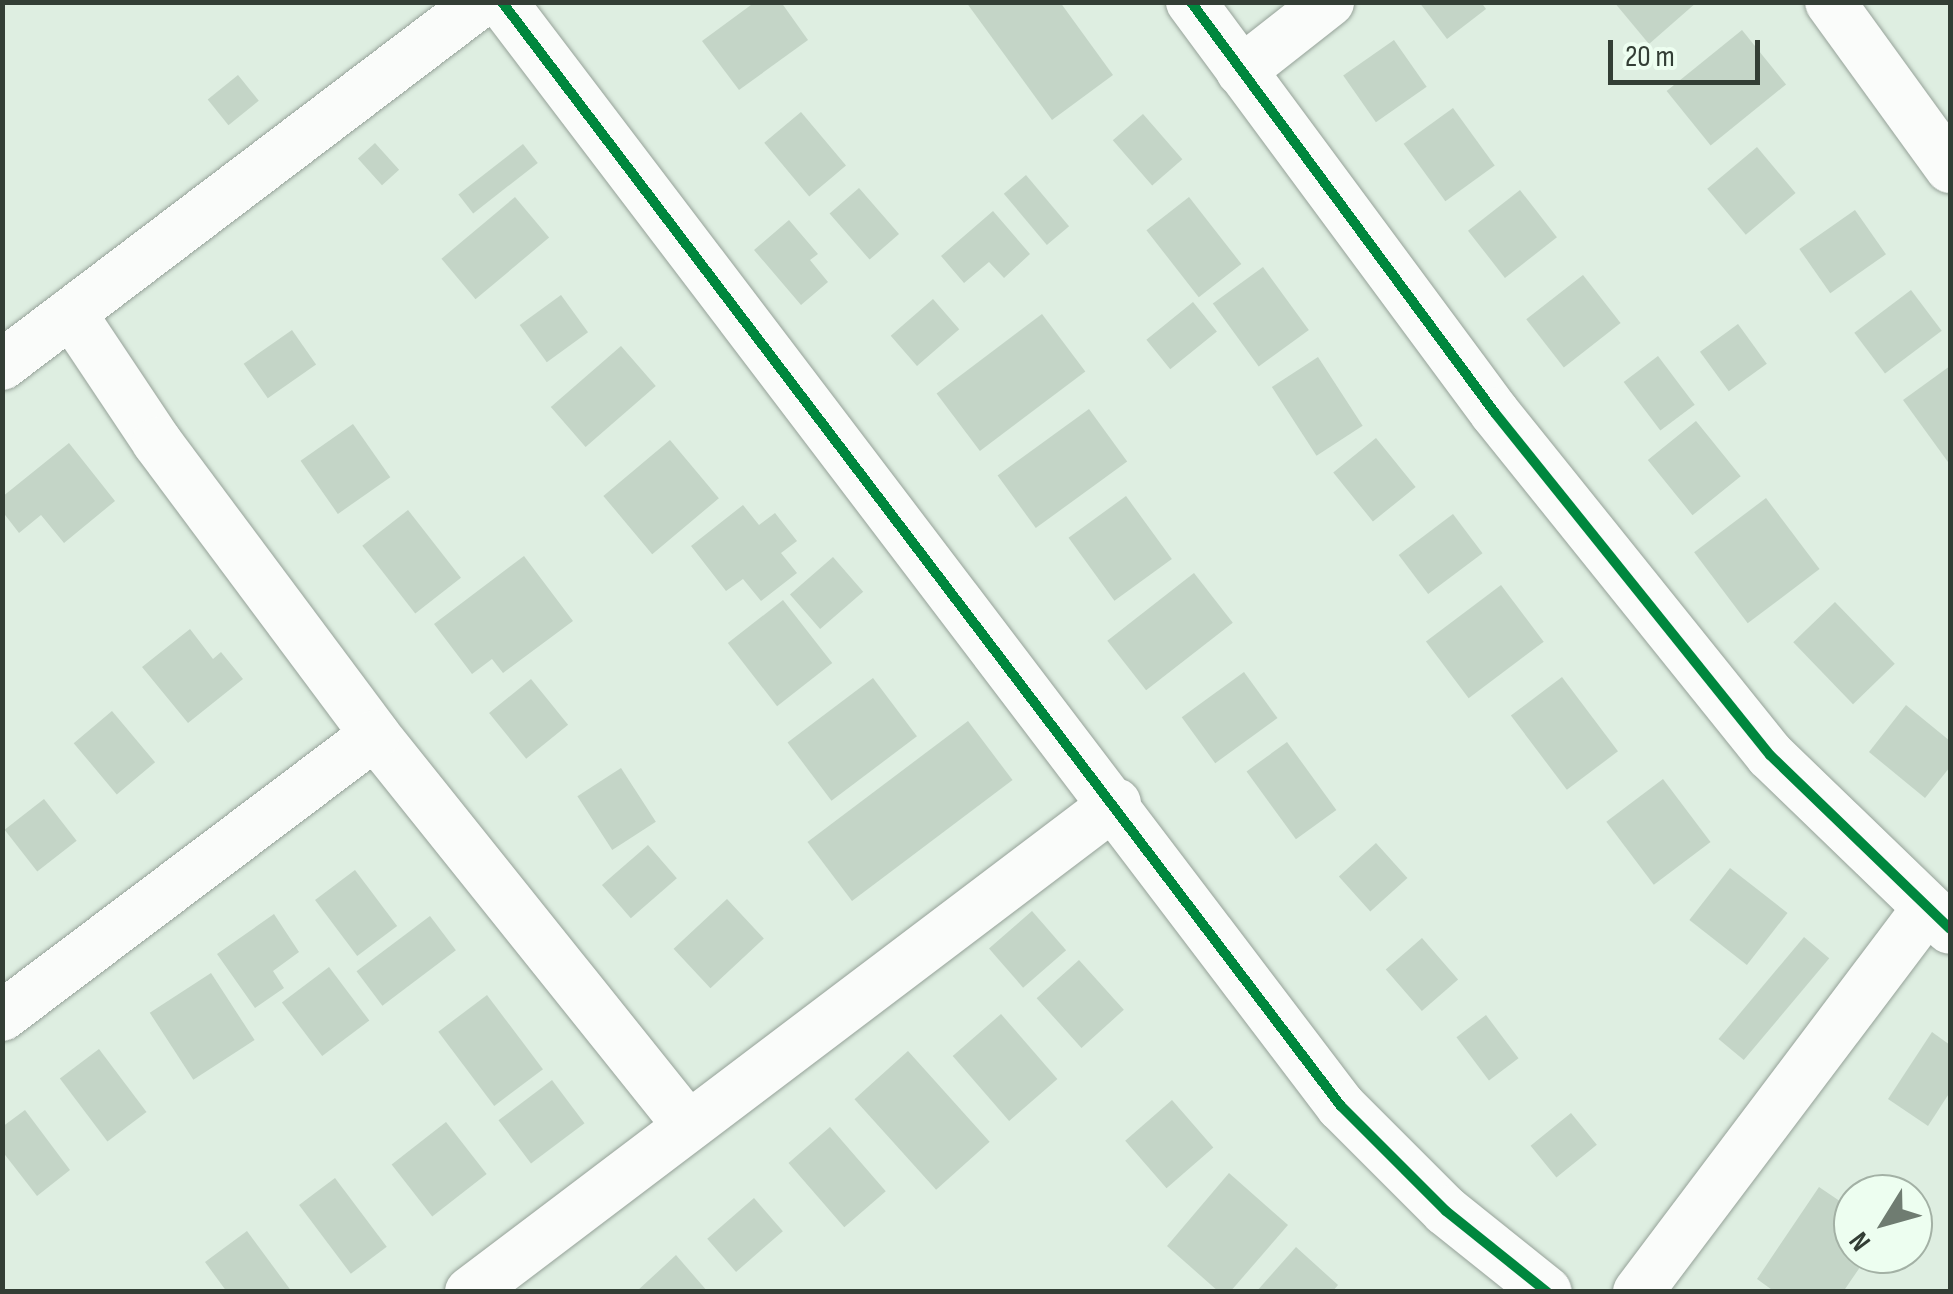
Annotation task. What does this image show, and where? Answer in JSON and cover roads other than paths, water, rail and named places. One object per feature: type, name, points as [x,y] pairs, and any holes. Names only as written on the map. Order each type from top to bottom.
[{"type":"street","points":[[2,364],[481,2]]},
{"type":"street","points":[[502,2],[1116,803],[1341,1106],[1446,1211],[1548,1292]]},
{"type":"street","points":[[1191,2],[1495,413],[1770,755],[1938,920],[1638,1292]]},
{"type":"street","points":[[1240,71],[1329,2]]},
{"type":"street","points":[[1830,2],[1950,168]]},
{"type":"street","points":[[71,312],[157,442],[374,735],[687,1124]]},
{"type":"street","points":[[2,1016],[374,735]]},
{"type":"street","points":[[470,1292],[1116,803]]}]
